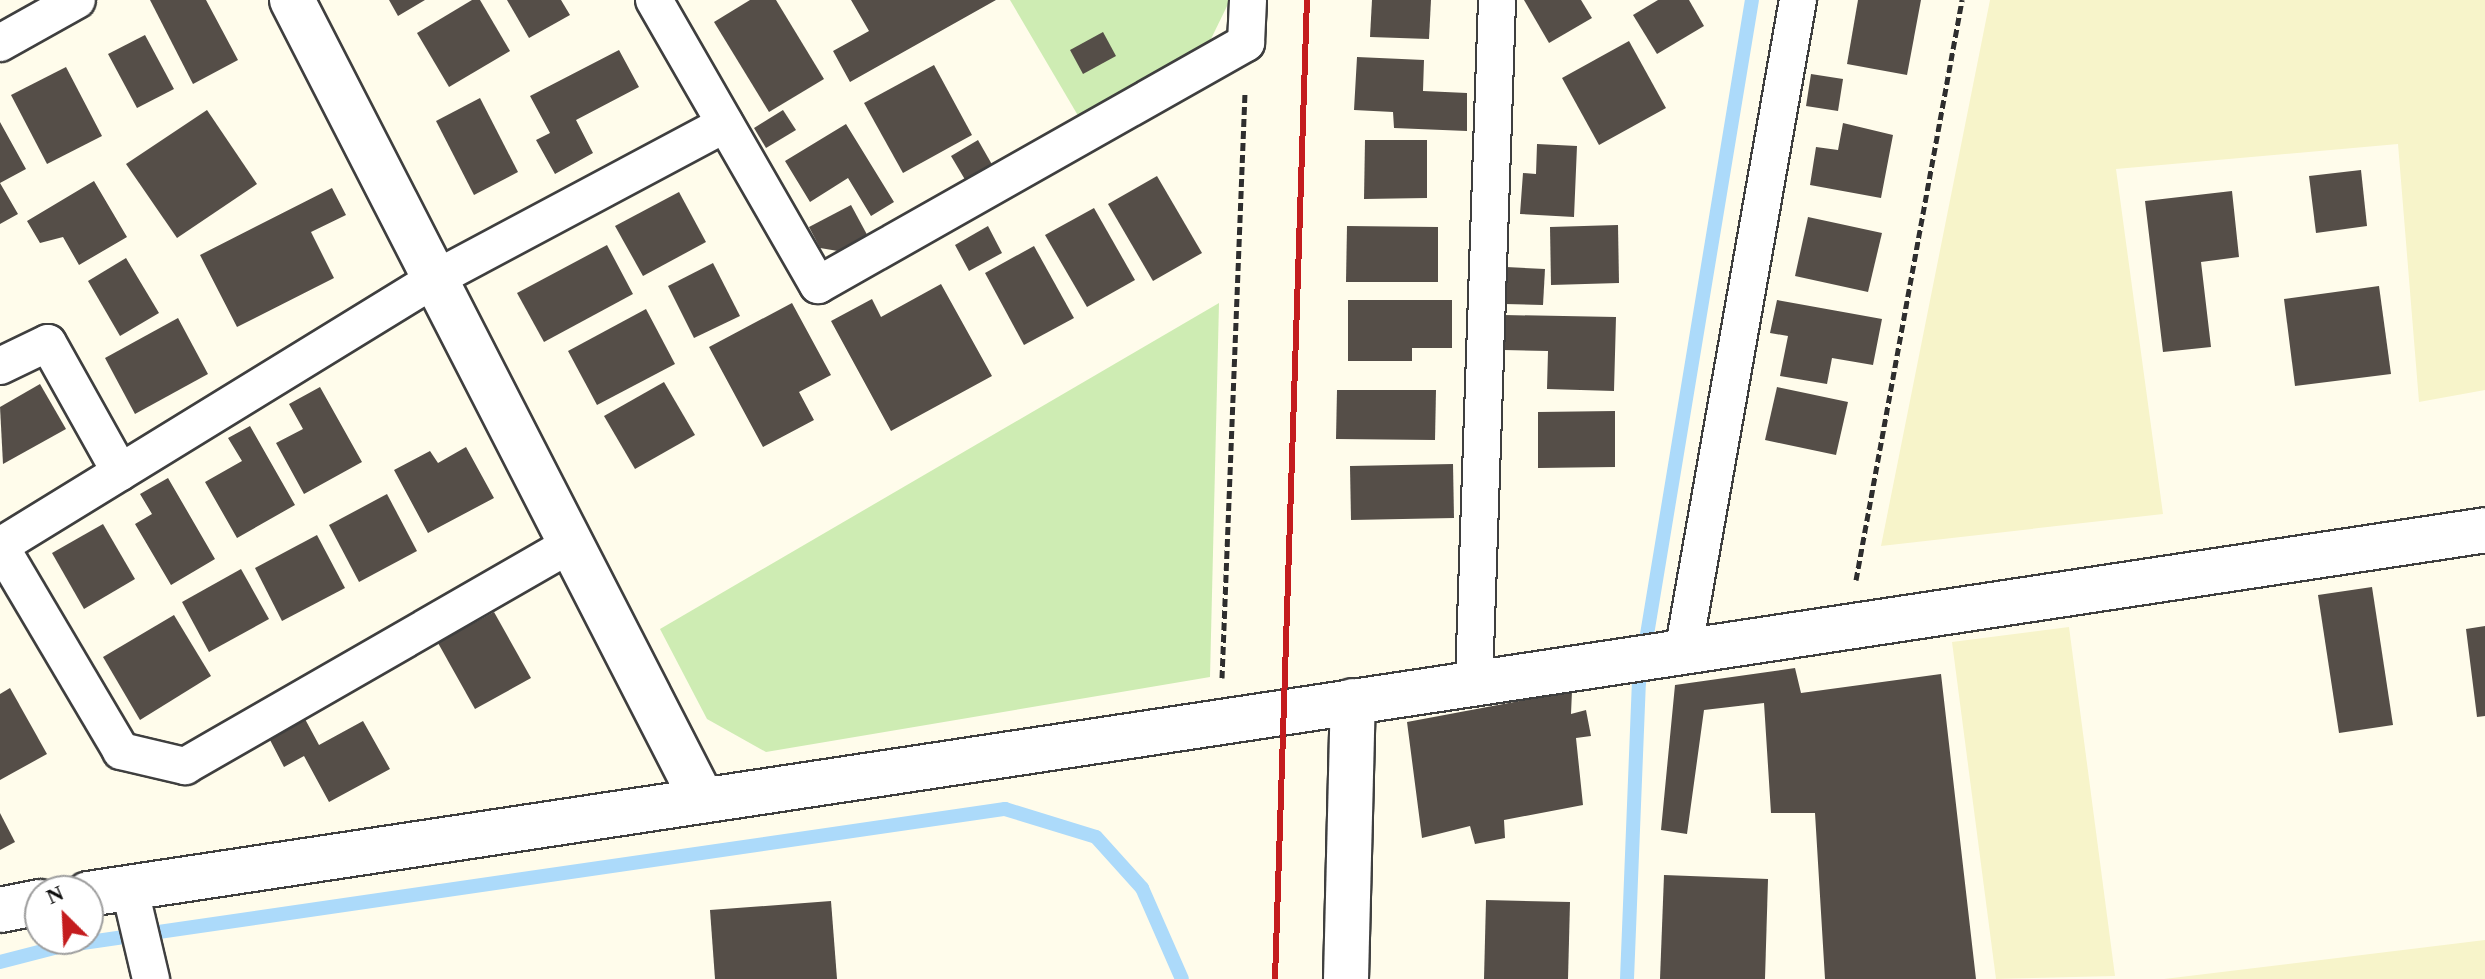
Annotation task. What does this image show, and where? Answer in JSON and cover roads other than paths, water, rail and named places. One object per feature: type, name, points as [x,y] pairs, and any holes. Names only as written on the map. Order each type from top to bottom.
[{"type":"street","points":[[0,43],[77,0]]},
{"type":"street","points":[[292,0],[702,799]]},
{"type":"street","points":[[661,2],[725,124],[818,285],[1246,43],[1248,0]]},
{"type":"street","points":[[1474,680],[1497,0]]},
{"type":"street","points":[[1684,647],[1798,0]]},
{"type":"street","points":[[570,545],[185,766],[121,751],[0,546],[433,280],[725,124]]},
{"type":"street","points":[[0,366],[48,343],[120,472]]},
{"type":"street","points":[[151,979],[108,890],[1223,718],[1353,701],[1684,647],[2485,530]]},
{"type":"street","points":[[1346,979],[1353,701]]},
{"type":"street","points":[[0,910],[24,905]]},
{"type":"waterway","points":[[1627,979],[1639,683],[1752,0]]},
{"type":"waterway","points":[[0,962],[62,946],[1005,809],[1096,837],[1142,888],[1182,979]]},
{"type":"railway","points":[[1275,979],[1307,0]]}]
